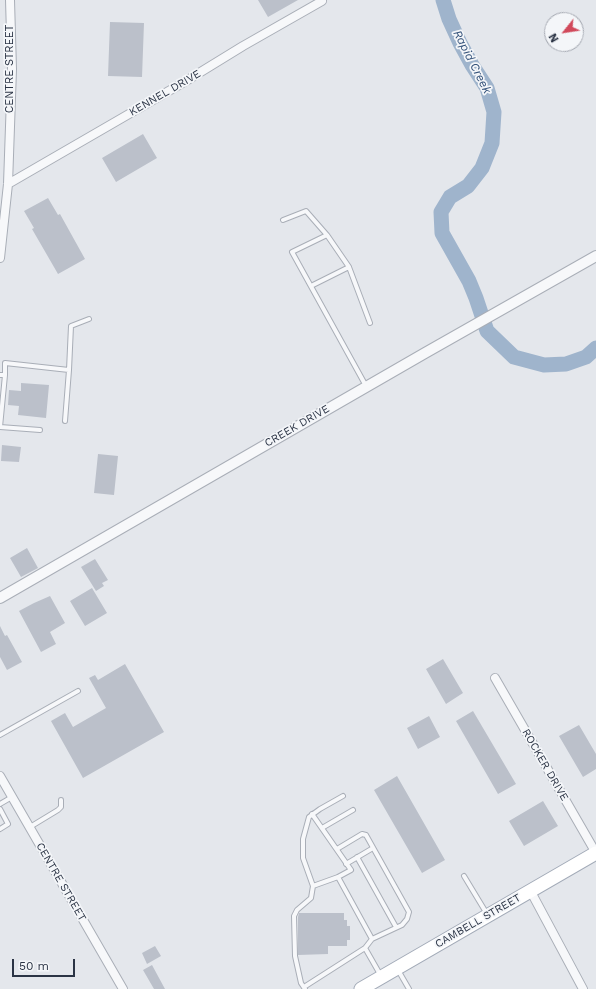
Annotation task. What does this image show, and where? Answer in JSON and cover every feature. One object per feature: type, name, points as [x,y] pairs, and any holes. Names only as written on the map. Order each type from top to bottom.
[{"type":"main road","name":"CAMBELL STREET","points":[[360,989],[596,853]]},
{"type":"street","name":"CENTRE STREET","points":[[0,258],[8,184],[12,69],[10,0]]},
{"type":"street","name":"KENNEL DRIVE","points":[[8,184],[322,1]]},
{"type":"street","name":"CREEK DRIVE","points":[[0,598],[596,256]]},
{"type":"street","name":"ROCKER DRIVE","points":[[495,678],[596,853]]},
{"type":"street","name":"CENTRE STREET","points":[[0,776],[124,989]]},
{"type":"street","points":[[530,890],[583,989]]},
{"type":"lane","points":[[283,220],[306,211],[327,235],[349,267],[370,323]]},
{"type":"lane","points":[[327,235],[292,252],[366,387]]},
{"type":"lane","points":[[311,286],[349,267]]},
{"type":"lane","points":[[66,421],[71,326],[89,319]]},
{"type":"lane","points":[[40,430],[0,427],[2,375],[6,363],[69,370]]},
{"type":"lane","points":[[0,735],[78,691]]},
{"type":"lane","points":[[337,849],[362,834],[366,835],[409,912],[407,919],[402,924],[372,939],[365,948],[304,988],[295,956],[294,916],[297,910],[311,898],[313,886],[303,858],[303,839],[309,817],[343,796]]},
{"type":"lane","points":[[0,804],[12,797]]},
{"type":"lane","points":[[29,827],[62,807],[61,800]]},
{"type":"lane","points":[[0,809],[8,824],[0,829]]},
{"type":"lane","points":[[322,828],[353,810]]},
{"type":"lane","points":[[312,814],[351,870],[338,877],[313,886]]},
{"type":"lane","points":[[346,864],[373,848]]},
{"type":"lane","points":[[357,858],[396,927]]},
{"type":"lane","points":[[464,876],[487,915]]},
{"type":"lane","points":[[338,877],[372,939]]},
{"type":"lane","points":[[365,948],[382,977]]},
{"type":"lane","points":[[397,968],[409,989]]},
{"type":"building","points":[[258,0],[298,0],[268,17]]},
{"type":"building","points":[[110,22],[144,23],[142,77],[108,76]]},
{"type":"building","points":[[143,134],[157,158],[116,182],[102,158]]},
{"type":"building","points":[[48,198],[58,215],[60,214],[85,259],[58,274],[32,229],[34,228],[24,211]]},
{"type":"building","points":[[21,383],[49,385],[46,418],[18,415],[19,406],[8,405],[9,390],[21,391]]},
{"type":"building","points":[[2,445],[21,447],[19,462],[1,461]]},
{"type":"building","points":[[98,454],[118,456],[114,495],[94,493]]},
{"type":"building","points":[[27,548],[38,568],[21,577],[10,558]]},
{"type":"building","points":[[95,559],[108,580],[102,583],[104,586],[96,591],[81,567]]},
{"type":"building","points":[[92,588],[107,613],[85,626],[70,601]]},
{"type":"building","points":[[50,596],[65,623],[50,632],[56,644],[41,652],[19,611]]},
{"type":"building","points":[[0,626],[5,636],[7,635],[22,662],[7,670],[0,657]]},
{"type":"building","points":[[443,659],[463,693],[446,704],[426,669]]},
{"type":"building","points":[[125,664],[164,732],[83,778],[51,721],[65,713],[73,727],[106,708],[89,678],[95,675],[98,680]]},
{"type":"building","points":[[473,711],[516,784],[498,794],[456,721]]},
{"type":"building","points":[[429,716],[440,737],[418,749],[407,728]]},
{"type":"building","points":[[579,725],[596,754],[596,769],[583,777],[559,736]]},
{"type":"building","points":[[397,776],[445,860],[422,873],[374,790]]},
{"type":"building","points":[[543,801],[558,826],[524,846],[509,821]]},
{"type":"building","points":[[299,913],[344,913],[344,920],[347,920],[347,926],[350,926],[350,940],[347,940],[347,946],[328,946],[328,954],[298,955]]},
{"type":"building","points":[[155,946],[161,956],[147,964],[142,953]]},
{"type":"building","points":[[152,965],[165,989],[154,989],[143,970]]},
{"type":"waterway","name":"Rapid Creek","points":[[443,0],[449,19],[460,43],[487,88],[494,112],[492,143],[482,168],[468,186],[450,197],[441,212],[442,233],[469,281],[487,331],[514,357],[544,365],[566,364],[586,357],[596,348]]}]
